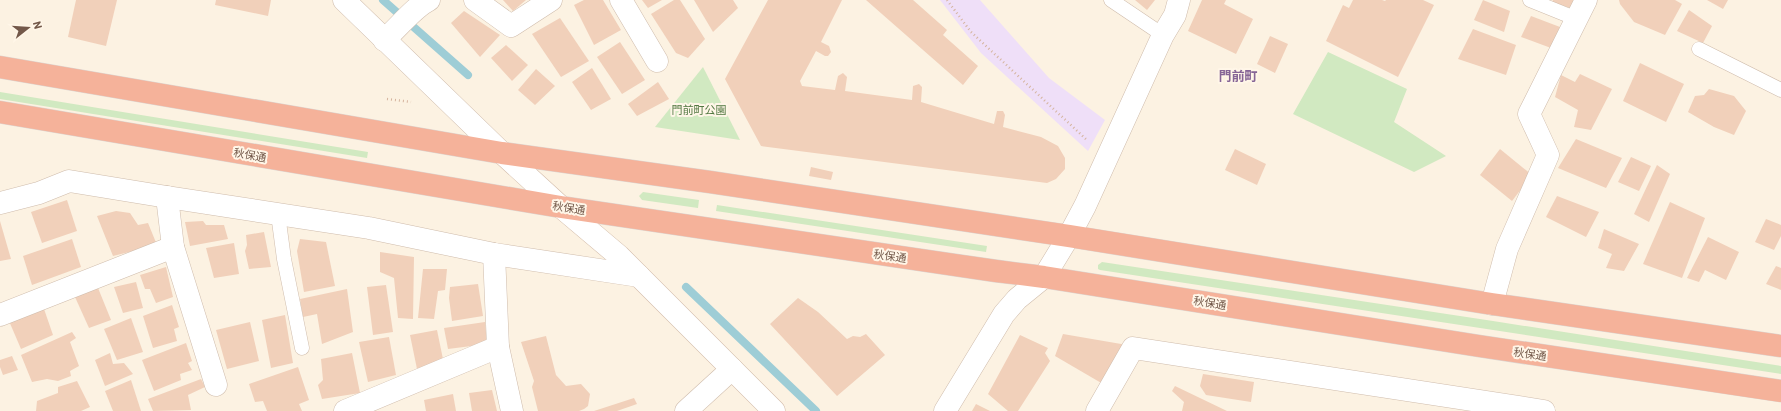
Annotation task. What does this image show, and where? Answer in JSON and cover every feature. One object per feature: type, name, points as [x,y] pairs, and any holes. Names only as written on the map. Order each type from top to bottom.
[{"type":"highway","points":[[0,67],[502,153],[710,182],[1069,236],[1492,304],[1781,346]]},
{"type":"highway","name":"秋保通","points":[[0,112],[561,207],[1044,277],[1479,346],[1781,391]]},
{"type":"street","points":[[344,0],[391,34],[458,109],[502,153],[561,207],[619,256],[774,411]]},
{"type":"street","points":[[475,0],[511,26],[551,0]]},
{"type":"street","points":[[621,0],[657,61]]},
{"type":"street","points":[[945,411],[1004,314],[1017,299],[1044,277],[1069,236],[1085,206],[1163,35],[1174,15],[1179,0]]},
{"type":"street","points":[[391,34],[423,3]]},
{"type":"street","points":[[1492,304],[1508,249],[1548,155],[1529,114],[1582,9]]},
{"type":"street","points":[[0,203],[39,193],[69,181],[167,198],[369,228],[494,254],[639,276]]},
{"type":"street","points":[[167,198],[173,247],[216,385]]},
{"type":"street","points":[[0,315],[173,247]]},
{"type":"street","points":[[494,254],[498,347],[512,411]]},
{"type":"street","points":[[345,411],[498,347]]},
{"type":"street","points":[[1097,411],[1133,348],[1544,411]]},
{"type":"street","points":[[686,411],[732,369]]},
{"type":"lane","points":[[1111,0],[1163,35]]},
{"type":"lane","points":[[1530,0],[1582,9]]},
{"type":"lane","points":[[1699,49],[1781,90]]},
{"type":"lane","points":[[278,214],[284,259],[302,348]]},
{"type":"path","points":[[947,0],[971,32],[1091,145]]},
{"type":"path","points":[[387,99],[411,102]]},
{"type":"shaded area","points":[[940,0],[980,0],[1049,78],[1105,120],[1088,151],[981,53]]},
{"type":"green space","points":[[1328,52],[1407,89],[1394,122],[1446,156],[1414,172],[1293,114]]},
{"type":"green space","name":"門前町公園","points":[[703,67],[740,140],[655,127]]},
{"type":"green space","points":[[0,92],[368,152],[367,158],[0,99]]},
{"type":"green space","points":[[643,192],[699,200],[698,208],[642,200],[639,196]]},
{"type":"green space","points":[[717,205],[987,246],[986,252],[716,211]]},
{"type":"green space","points":[[1102,262],[1781,366],[1781,374],[1100,270],[1098,269],[1098,265]]},
{"type":"building","points":[[76,0],[117,0],[106,46],[68,37]]},
{"type":"building","points":[[216,0],[271,0],[268,16],[215,5]]},
{"type":"building","points":[[503,0],[526,0],[513,11]]},
{"type":"building","points":[[584,0],[603,0],[621,30],[594,45],[574,5]]},
{"type":"building","points":[[642,0],[662,0],[648,8]]},
{"type":"building","points":[[674,0],[680,0],[705,39],[688,58],[676,53],[651,14]]},
{"type":"building","points":[[694,0],[733,0],[738,8],[713,32]]},
{"type":"building","points":[[768,0],[842,0],[821,42],[829,46],[831,52],[828,56],[825,56],[816,51],[800,81],[802,86],[835,90],[838,76],[843,73],[847,77],[845,91],[912,100],[913,86],[919,84],[922,87],[921,102],[994,124],[997,111],[1003,111],[1005,115],[1003,127],[1041,137],[1058,146],[1065,158],[1065,169],[1056,179],[1047,183],[761,146],[725,79]]},
{"type":"building","points":[[866,0],[913,0],[947,30],[943,35],[978,66],[963,85]]},
{"type":"building","points":[[1135,0],[1155,0],[1147,10]]},
{"type":"building","points":[[1202,0],[1226,0],[1224,4],[1253,19],[1236,54],[1188,31]]},
{"type":"building","points":[[1353,0],[1423,0],[1434,5],[1398,77],[1326,41],[1343,5],[1349,8]]},
{"type":"building","points":[[1483,0],[1510,11],[1504,32],[1474,20]]},
{"type":"building","points":[[1553,0],[1577,0],[1573,9],[1552,2]]},
{"type":"building","points":[[1619,0],[1675,0],[1682,4],[1665,35],[1634,22],[1620,4]]},
{"type":"building","points":[[1707,0],[1728,0],[1723,9]]},
{"type":"building","points":[[1689,10],[1712,26],[1703,43],[1677,31]]},
{"type":"building","points":[[464,11],[500,35],[480,57],[451,23]]},
{"type":"building","points":[[1531,16],[1560,27],[1551,48],[1521,37]]},
{"type":"building","points":[[560,18],[589,61],[561,77],[532,34]]},
{"type":"building","points":[[1473,29],[1516,45],[1506,75],[1458,59]]},
{"type":"building","points":[[1270,36],[1288,44],[1275,73],[1257,64]]},
{"type":"building","points":[[620,42],[645,80],[622,94],[597,57]]},
{"type":"building","points":[[506,45],[528,65],[512,81],[491,58]]},
{"type":"building","points":[[1640,63],[1684,84],[1666,122],[1623,101]]},
{"type":"building","points":[[592,68],[611,99],[591,110],[572,82]]},
{"type":"building","points":[[536,69],[555,86],[535,105],[518,90]]},
{"type":"building","points":[[1580,74],[1612,89],[1591,130],[1574,127],[1578,110],[1555,97],[1561,75],[1575,82]]},
{"type":"building","points":[[658,82],[669,99],[637,116],[628,104]]},
{"type":"building","points":[[1709,89],[1734,96],[1746,111],[1734,135],[1714,127],[1688,112],[1695,96],[1704,95]]},
{"type":"building","points":[[1576,139],[1622,158],[1606,188],[1558,168]]},
{"type":"building","points":[[1235,149],[1266,164],[1257,185],[1225,170]]},
{"type":"building","points":[[1500,149],[1532,175],[1512,201],[1480,175]]},
{"type":"building","points":[[1631,157],[1651,166],[1639,191],[1618,182]]},
{"type":"building","points":[[1657,165],[1670,174],[1649,222],[1634,214]]},
{"type":"building","points":[[811,167],[833,172],[831,180],[809,176]]},
{"type":"building","points":[[1557,196],[1599,212],[1586,237],[1546,217]]},
{"type":"building","points":[[67,200],[77,231],[42,243],[31,212]]},
{"type":"building","points":[[1670,202],[1705,218],[1682,278],[1643,264]]},
{"type":"building","points":[[116,211],[130,213],[138,225],[148,223],[157,245],[113,256],[97,216]]},
{"type":"building","points":[[1766,219],[1781,225],[1781,236],[1774,250],[1755,242]]},
{"type":"building","points":[[0,221],[11,259],[0,261]]},
{"type":"building","points":[[203,221],[206,225],[224,225],[228,239],[190,246],[185,222]]},
{"type":"building","points":[[1604,229],[1639,244],[1624,271],[1606,268],[1612,254],[1598,248]]},
{"type":"building","points":[[264,232],[271,267],[249,269],[245,251],[247,245],[246,235]]},
{"type":"building","points":[[1708,237],[1739,252],[1726,280],[1705,270],[1699,282],[1687,278]]},
{"type":"building","points":[[72,239],[81,267],[32,285],[23,256]]},
{"type":"building","points":[[300,239],[326,242],[335,286],[304,292],[297,251]]},
{"type":"building","points":[[234,243],[239,274],[214,278],[206,248]]},
{"type":"building","points":[[380,252],[414,257],[413,319],[398,318],[394,278],[380,272]]},
{"type":"building","points":[[1776,266],[1781,268],[1781,290],[1766,284]]},
{"type":"building","points":[[166,267],[173,297],[156,303],[150,289],[145,289],[140,275]]},
{"type":"building","points":[[423,269],[447,269],[445,290],[438,291],[434,319],[418,318]]},
{"type":"building","points":[[136,282],[143,308],[123,313],[114,287]]},
{"type":"building","points":[[478,284],[483,316],[452,321],[449,298],[450,287]]},
{"type":"building","points":[[386,285],[393,332],[373,335],[367,287]]},
{"type":"building","points":[[98,288],[111,320],[89,328],[75,297]]},
{"type":"building","points":[[347,289],[353,332],[322,344],[317,314],[303,317],[300,299]]},
{"type":"building","points":[[798,298],[818,312],[847,339],[853,336],[860,337],[866,334],[885,355],[837,396],[770,324]]},
{"type":"building","points":[[172,305],[179,327],[174,329],[177,341],[153,348],[143,316]]},
{"type":"building","points":[[44,309],[53,335],[21,349],[9,321]]},
{"type":"building","points":[[285,315],[293,363],[271,368],[262,320]]},
{"type":"building","points":[[131,318],[143,352],[117,360],[104,329]]},
{"type":"building","points":[[250,322],[259,361],[227,369],[216,330]]},
{"type":"building","points":[[485,322],[487,344],[448,349],[444,328]]},
{"type":"building","points":[[437,330],[444,364],[417,369],[410,335]]},
{"type":"building","points":[[72,332],[76,338],[70,342],[79,366],[70,371],[71,376],[58,381],[47,379],[32,382],[21,355]]},
{"type":"building","points":[[1063,334],[1127,345],[1103,384],[1055,356]]},
{"type":"building","points":[[1020,335],[1048,348],[1045,353],[1050,361],[1018,411],[1008,411],[988,394]]},
{"type":"building","points":[[546,336],[556,375],[566,386],[581,384],[590,394],[588,406],[584,409],[579,411],[538,411],[532,387],[534,381],[521,342]]},
{"type":"building","points":[[389,337],[396,375],[368,382],[359,342]]},
{"type":"building","points":[[186,343],[192,361],[188,363],[192,370],[180,374],[181,380],[154,391],[142,360]]},
{"type":"building","points":[[110,353],[113,364],[124,363],[133,374],[105,386],[95,360]]},
{"type":"building","points":[[352,353],[360,393],[322,399],[318,385],[323,380],[321,359]]},
{"type":"building","points":[[12,356],[18,370],[3,375],[0,367],[0,360]]},
{"type":"building","points":[[298,367],[309,400],[299,404],[302,411],[267,411],[263,401],[255,402],[249,384]]},
{"type":"building","points":[[1203,374],[1254,382],[1251,402],[1206,395],[1200,386]]},
{"type":"building","points":[[201,379],[205,387],[188,395],[191,410],[153,411],[148,399]]},
{"type":"building","points":[[131,380],[141,411],[113,411],[105,391]]},
{"type":"building","points":[[77,381],[90,407],[81,411],[36,411],[37,401],[58,393],[58,387]]},
{"type":"building","points":[[1175,386],[1227,411],[1182,411],[1184,402],[1172,391]]},
{"type":"building","points":[[492,390],[497,411],[472,411],[469,393]]},
{"type":"building","points":[[453,394],[456,411],[426,411],[424,400]]},
{"type":"building","points":[[634,398],[637,404],[617,411],[594,411]]},
{"type":"building","points":[[976,404],[990,411],[972,411]]},
{"type":"waterway","points":[[383,0],[468,75]]},
{"type":"waterway","points":[[686,287],[816,411]]},
{"type":"district","name":"門前町","points":[[1238,76]]}]
